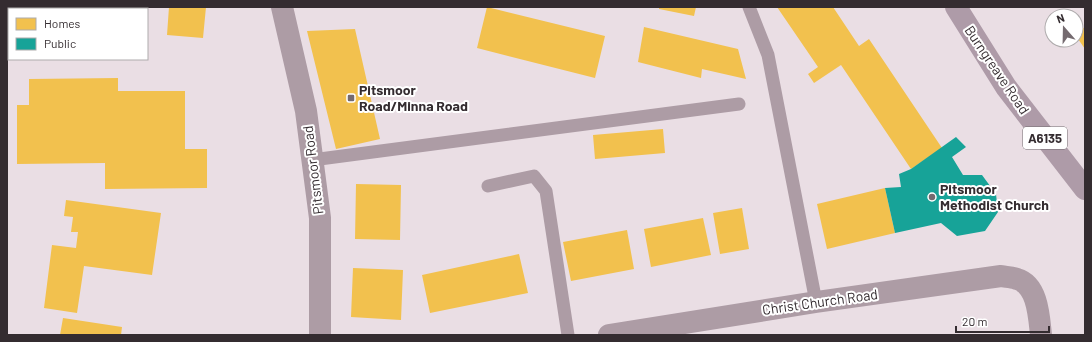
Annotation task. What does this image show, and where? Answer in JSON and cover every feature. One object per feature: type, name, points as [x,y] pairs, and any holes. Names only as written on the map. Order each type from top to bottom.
[{"type":"main road","name":"Burngreave Road","points":[[956,7],[1006,87],[1085,189]]},
{"type":"street","name":"Pitsmoor Road","points":[[282,7],[306,111],[320,218],[320,335]]},
{"type":"street","name":"Christ Church Road","points":[[609,335],[816,302],[1001,276],[1018,279],[1030,287],[1039,314],[1040,335]]},
{"type":"lane","points":[[749,7],[768,55],[816,302]]},
{"type":"lane","points":[[312,160],[739,104]]},
{"type":"lane","points":[[488,186],[534,176],[546,191],[568,335]]},
{"type":"building: Homes","points":[[169,7],[206,7],[203,38],[167,35]]},
{"type":"building: Homes","points":[[487,7],[605,36],[595,78],[477,48]]},
{"type":"building: Homes","points":[[659,7],[696,7],[694,16],[659,9]]},
{"type":"building: Homes","points":[[777,7],[833,7],[859,46],[869,39],[942,148],[911,169],[841,65],[814,83],[808,74],[818,67]]},
{"type":"building: Homes","points":[[644,27],[738,49],[746,79],[702,69],[701,78],[638,62]]},
{"type":"building: Homes","points":[[1085,27],[1085,49],[1084,48]]},
{"type":"building: Homes","points":[[355,29],[380,139],[336,149],[307,31]]},
{"type":"building: Homes","points":[[118,78],[118,91],[185,91],[185,149],[207,149],[207,188],[105,189],[105,163],[17,164],[17,105],[29,105],[29,79]]},
{"type":"building: Homes","points":[[663,129],[665,153],[595,159],[593,135]]},
{"type":"building: Homes","points":[[356,184],[401,185],[400,240],[355,239]]},
{"type":"building: Homes","points":[[885,188],[895,233],[827,249],[817,204]]},
{"type":"building: Homes","points":[[66,200],[161,213],[152,275],[84,266],[77,313],[44,308],[52,245],[76,248],[78,232],[71,232],[73,217],[64,216]]},
{"type":"building: Homes","points":[[742,208],[749,249],[720,254],[713,213]]},
{"type":"building: Homes","points":[[703,218],[711,255],[651,267],[644,229]]},
{"type":"building: Homes","points":[[627,230],[634,269],[571,281],[563,242]]},
{"type":"building: Homes","points":[[519,254],[528,293],[430,313],[422,275]]},
{"type":"building: Homes","points":[[353,268],[403,270],[401,320],[351,317]]},
{"type":"building: Homes","points":[[63,318],[122,327],[121,335],[60,335]]},
{"type":"building: Public","points":[[956,137],[966,147],[952,157],[963,175],[982,175],[996,194],[998,212],[985,231],[957,236],[941,223],[895,233],[885,188],[901,187],[899,174],[911,169]]},
{"type":"place","name":"Pitsmoor Road/Minna Road","points":[[351,98]]},
{"type":"place","name":"Pitsmoor Methodist Church","points":[[932,197]]}]
